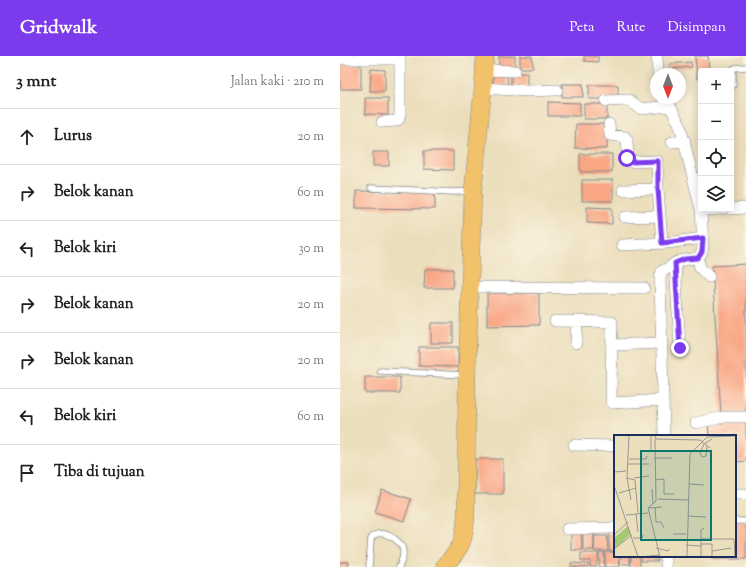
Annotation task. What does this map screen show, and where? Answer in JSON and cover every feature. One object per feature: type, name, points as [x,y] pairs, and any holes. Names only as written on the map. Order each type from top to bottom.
[{"type":"main road","points":[[444,567],[460,549],[465,530],[467,375],[473,191],[484,63]]},
{"type":"street","points":[[658,56],[658,68]]},
{"type":"street","points":[[340,59],[400,58],[399,119],[396,121],[382,122]]},
{"type":"street","points":[[484,63],[515,71]]},
{"type":"street","points":[[483,88],[528,91],[557,90]]},
{"type":"street","points":[[606,100],[629,100],[641,109],[659,104]]},
{"type":"street","points":[[667,104],[680,125],[698,201]]},
{"type":"street","points":[[609,124],[610,136],[625,137],[627,140],[628,161],[658,161],[658,189],[662,243]]},
{"type":"street","points":[[672,142],[685,141]]},
{"type":"street","points":[[623,190],[658,189]]},
{"type":"street","points":[[734,209],[746,208]]},
{"type":"street","points":[[700,212],[703,238],[702,252],[698,258],[700,268],[709,277]]},
{"type":"street","points":[[626,217],[660,216]]},
{"type":"street","points":[[622,246],[703,238]]},
{"type":"street","points":[[664,435],[660,277],[662,271],[675,263],[685,259],[698,258]]},
{"type":"street","points":[[675,263],[680,348]]},
{"type":"street","points":[[470,287],[644,288]]},
{"type":"street","points":[[555,321],[612,322],[613,403],[663,400]]},
{"type":"street","points":[[576,343],[577,321]]},
{"type":"street","points":[[612,345],[661,343]]},
{"type":"street","points":[[696,423],[724,418],[746,417]]},
{"type":"street","points":[[574,445],[614,447]]},
{"type":"street","points":[[567,529],[614,528]]},
{"type":"lane","points":[[734,69],[746,67]]},
{"type":"lane","points":[[371,188],[454,192],[473,191]]},
{"type":"lane","points":[[380,371],[467,375]]},
{"type":"lane","points":[[369,567],[371,539],[377,534],[390,535],[401,545],[403,556],[399,567]]},
{"type":"building","points":[[499,56],[515,56],[515,68],[499,68]]},
{"type":"building","points":[[520,56],[532,56],[533,68],[520,68]]},
{"type":"building","points":[[584,56],[598,56],[598,62],[584,61]]},
{"type":"building","points":[[695,56],[708,56],[709,68],[698,68],[697,79]]},
{"type":"building","points":[[691,62],[692,67],[670,68],[670,64]]},
{"type":"building","points":[[340,64],[361,65],[361,89],[340,89]]},
{"type":"building","points":[[371,69],[385,70],[385,91],[370,91]]},
{"type":"building","points":[[511,73],[527,73],[527,87],[511,86]]},
{"type":"building","points":[[493,74],[508,74],[507,85],[493,85]]},
{"type":"building","points":[[562,84],[583,84],[583,97],[562,97]]},
{"type":"building","points":[[589,85],[618,85],[618,99],[589,99]]},
{"type":"building","points":[[365,98],[388,98],[388,115],[365,114]]},
{"type":"building","points":[[548,102],[580,103],[580,116],[548,116]]},
{"type":"building","points":[[584,104],[607,104],[607,119],[584,119]]},
{"type":"building","points":[[576,124],[608,124],[607,149],[575,148]]},
{"type":"building","points":[[424,151],[453,151],[453,170],[424,169]]},
{"type":"building","points":[[373,152],[389,152],[389,166],[373,166]]},
{"type":"building","points":[[580,154],[612,154],[612,172],[580,172]]},
{"type":"building","points":[[582,180],[613,180],[613,201],[582,201]]},
{"type":"building","points":[[356,191],[435,192],[435,209],[356,208]]},
{"type":"building","points":[[587,207],[612,208],[612,224],[587,223]]},
{"type":"building","points":[[746,264],[746,415],[721,416],[712,266]]},
{"type":"building","points":[[425,269],[453,269],[453,288],[424,288]]},
{"type":"building","points":[[487,293],[539,293],[539,325],[487,326]]},
{"type":"building","points":[[431,323],[453,323],[453,343],[431,343]]},
{"type":"building","points":[[419,347],[458,347],[458,367],[419,366]]},
{"type":"building","points":[[365,377],[400,377],[400,393],[365,393]]},
{"type":"building","points":[[746,419],[746,461],[736,462],[736,435],[709,435],[708,421]]},
{"type":"building","points":[[475,459],[503,459],[503,494],[475,494]]},
{"type":"building","points":[[382,490],[411,499],[404,521],[375,512]]},
{"type":"building","points":[[736,522],[746,522],[746,559],[712,559],[712,557],[736,557]]},
{"type":"building","points":[[571,531],[581,531],[582,550],[571,550]]},
{"type":"building","points":[[583,532],[594,532],[594,550],[583,550]]},
{"type":"building","points":[[609,533],[614,533],[614,551],[609,551]]},
{"type":"building","points":[[594,536],[607,536],[608,551],[594,551]]},
{"type":"building","points":[[599,552],[604,552],[604,567],[599,567]]},
{"type":"building","points":[[605,552],[614,552],[614,557],[619,557],[620,567],[605,567]]},
{"type":"building","points":[[581,553],[598,553],[596,567],[590,567],[590,561],[581,561]]},
{"type":"building","points":[[620,557],[630,557],[630,564],[620,564]]},
{"type":"building","points":[[631,557],[640,557],[640,567],[631,567]]},
{"type":"building","points":[[641,557],[658,557],[658,561],[641,561]]},
{"type":"building","points":[[340,562],[349,562],[348,567],[340,567]]},
{"type":"building","points":[[571,563],[588,564],[588,567],[571,567]]},
{"type":"route","points":[[627,158],[630,162],[658,161],[658,189],[662,243],[703,238],[702,252],[698,258],[685,259],[675,263],[680,348]]}]
